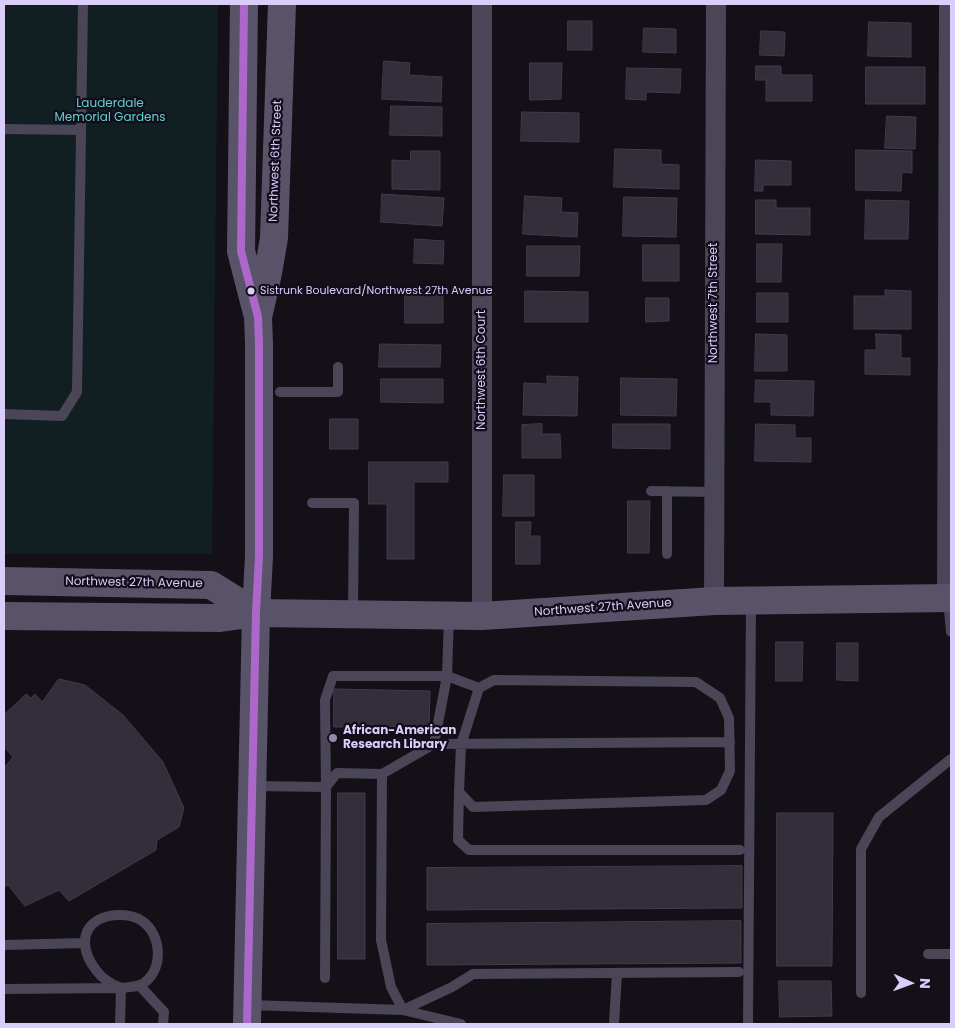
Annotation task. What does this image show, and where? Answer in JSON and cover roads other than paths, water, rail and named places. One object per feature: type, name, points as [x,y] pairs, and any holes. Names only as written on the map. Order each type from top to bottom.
[{"type":"street","name":"Northwest 6th Street","points":[[244,4],[241,251],[258,317]]},
{"type":"street","name":"Northwest 6th Street","points":[[248,1015],[256,613],[259,556],[258,317],[274,238],[282,4]]},
{"type":"street","name":"Northwest 6th Court","points":[[482,4],[482,616]]},
{"type":"street","name":"Northwest 7th Street","points":[[714,601],[716,4]]},
{"type":"street","points":[[949,4],[949,598]]},
{"type":"street","name":"Northwest 27th Avenue","points":[[4,581],[211,585],[256,613]]},
{"type":"street","name":"Northwest 27th Avenue","points":[[4,616],[220,618],[256,613],[482,616],[714,601],[949,598]]},
{"type":"lane","points":[[4,414],[62,416],[77,392],[82,130],[82,4]]},
{"type":"lane","points":[[4,129],[82,130]]},
{"type":"lane","points":[[280,392],[338,392],[338,367]]},
{"type":"lane","points":[[651,491],[714,492]]},
{"type":"lane","points":[[667,492],[667,554]]},
{"type":"lane","points":[[312,503],[354,503],[353,614]]},
{"type":"lane","points":[[949,598],[951,632]]},
{"type":"lane","points":[[748,1024],[752,601]]},
{"type":"lane","points":[[434,744],[447,676],[449,615]]},
{"type":"lane","points":[[325,978],[325,700],[333,676],[447,676],[480,688]]},
{"type":"lane","points":[[458,792],[473,807],[706,800],[721,790],[730,771],[729,718],[720,698],[696,682],[494,680],[480,688],[462,745],[458,792],[458,840],[469,850],[740,850]]},
{"type":"lane","points":[[326,788],[337,773],[382,774],[434,744],[730,742]]},
{"type":"lane","points":[[861,993],[861,850],[879,817],[951,759]]},
{"type":"lane","points":[[382,774],[381,940],[391,987],[403,1010]]},
{"type":"lane","points":[[252,786],[326,788]]},
{"type":"lane","points":[[4,989],[121,988],[139,986],[153,975],[158,961],[158,945],[151,929],[141,920],[128,915],[109,915],[96,921],[86,932],[84,944],[96,971],[110,983],[121,988]]},
{"type":"lane","points":[[4,945],[84,944]]},
{"type":"lane","points":[[928,954],[951,954]]},
{"type":"lane","points":[[403,1010],[452,987],[473,974],[739,972]]},
{"type":"lane","points":[[614,1024],[617,973]]},
{"type":"lane","points":[[139,986],[164,1012],[163,1024]]},
{"type":"lane","points":[[120,1024],[121,988]]},
{"type":"lane","points":[[248,1015],[403,1010],[461,1024]]},
{"type":"place","name":"Sistrunk Boulevard/Northwest 27th Avenue","points":[[251,291]]},
{"type":"place","name":"African-American Research Library","points":[[333,738]]},
{"type":"park label","name":"Lauderdale Memorial Gardens","points":[[110,111]]}]
